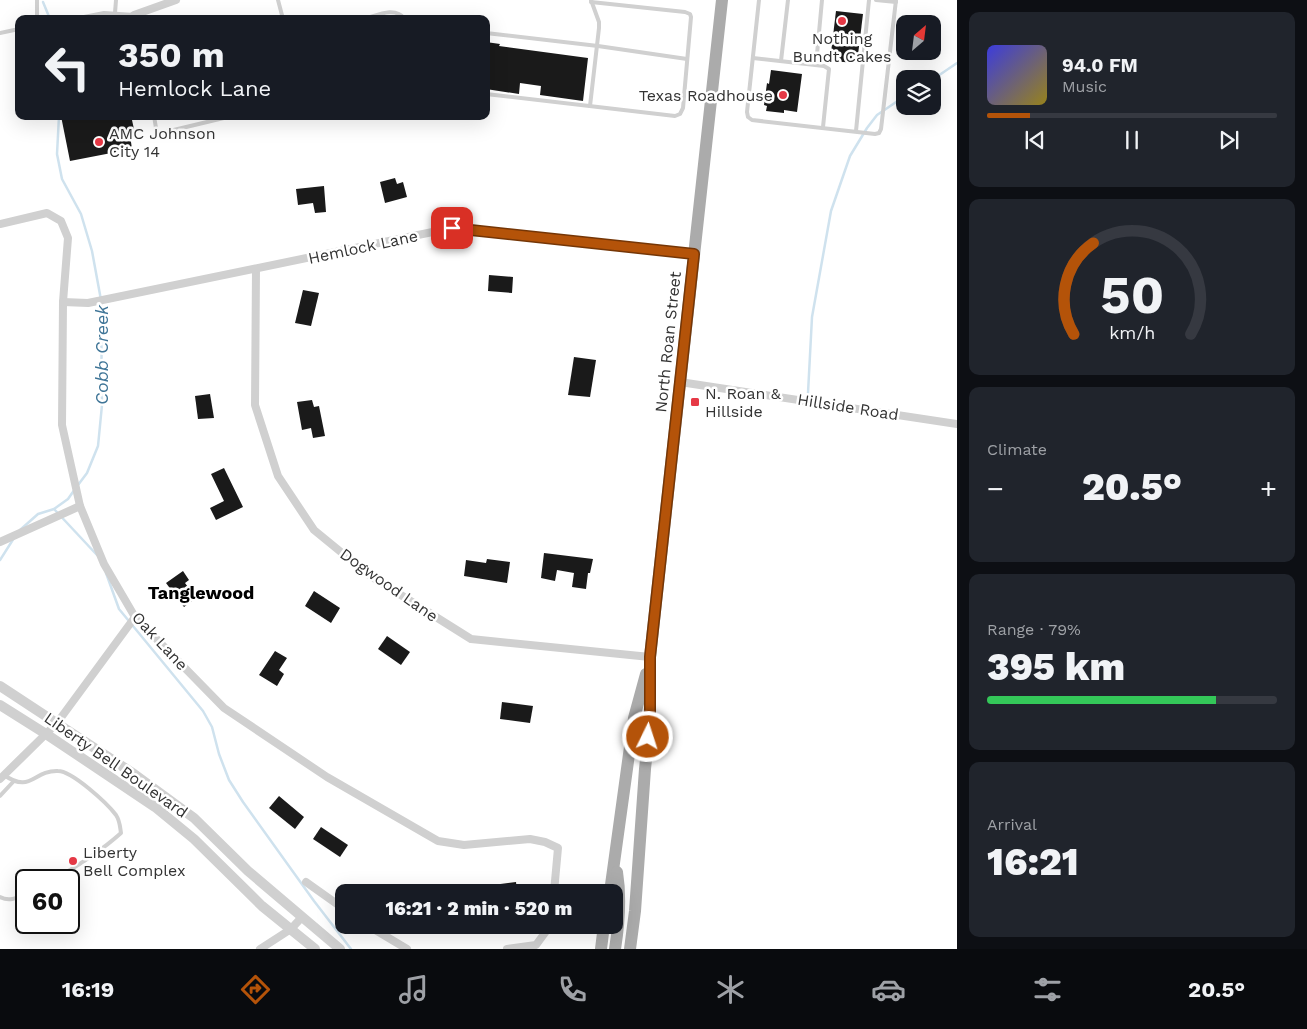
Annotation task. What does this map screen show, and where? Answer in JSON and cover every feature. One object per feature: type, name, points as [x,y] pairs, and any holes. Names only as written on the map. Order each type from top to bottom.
[{"type":"main road","name":"North Roan Street","points":[[630,949],[635,911],[650,721],[650,657],[722,0]]},
{"type":"main road","name":"North Roan Street","points":[[611,884],[634,718],[650,657]]},
{"type":"main road","points":[[614,857],[619,887],[618,932],[615,949]]},
{"type":"main road","points":[[600,947],[602,934]]},
{"type":"street","points":[[139,15],[176,0]]},
{"type":"street","name":"Oak Lane","points":[[0,224],[47,213],[61,221],[68,238],[63,302],[62,426],[80,506],[104,564],[136,617],[224,708],[328,777],[438,841],[464,845],[530,840],[545,842],[558,848],[555,884]]},
{"type":"street","name":"Hemlock Lane","points":[[63,302],[88,303],[452,228],[694,254]]},
{"type":"street","name":"Dogwood Lane","points":[[256,269],[255,405],[278,476],[314,530],[369,575],[471,639],[650,657]]},
{"type":"street","name":"Hillside Road","points":[[680,382],[957,424]]},
{"type":"street","points":[[0,542],[80,506]]},
{"type":"street","points":[[2,777],[57,723],[136,617]]},
{"type":"street","name":"Liberty Bell Boulevard","points":[[0,686],[134,774],[194,818],[248,871],[340,949]]},
{"type":"street","name":"Liberty Bell Boulevard","points":[[0,706],[46,734],[155,807],[196,841],[262,906],[315,949]]},
{"type":"street","points":[[196,841],[208,831]]},
{"type":"street","points":[[306,882],[335,903]]},
{"type":"street","points":[[260,949],[291,928],[302,917]]},
{"type":"street","points":[[382,934],[406,949]]},
{"type":"street","points":[[507,949],[536,945],[545,934]]},
{"type":"lane","points":[[37,15],[37,1],[44,0]]},
{"type":"lane","points":[[115,13],[116,0]]},
{"type":"lane","points":[[278,0],[282,15]]},
{"type":"lane","points":[[759,0],[748,117],[752,120],[877,134],[881,129],[896,1],[876,0]]},
{"type":"lane","points":[[781,61],[788,0]]},
{"type":"lane","points":[[816,65],[822,0]]},
{"type":"lane","points":[[856,131],[869,0]]},
{"type":"lane","points":[[490,94],[590,106],[677,116],[683,108],[691,17],[689,13],[591,1],[599,25],[590,106]]},
{"type":"lane","points":[[380,15],[392,12],[403,15]]},
{"type":"lane","points":[[101,15],[115,13],[124,15]]},
{"type":"lane","points":[[0,33],[15,30]]},
{"type":"lane","points":[[490,33],[687,59]]},
{"type":"lane","points":[[753,58],[827,67],[829,71],[823,127]]},
{"type":"lane","points":[[155,120],[157,134],[215,120]]},
{"type":"lane","points":[[2,777],[13,782],[26,783],[46,773],[58,771],[68,774],[101,800],[116,815],[120,823],[121,833],[111,842],[70,869]]},
{"type":"lane","points":[[0,796],[13,782]]},
{"type":"lane","points":[[0,897],[6,900],[15,900]]},
{"type":"building","points":[[836,11],[863,14],[857,63],[830,61]]},
{"type":"building","points":[[490,43],[500,44],[499,46],[588,58],[583,101],[540,95],[541,86],[520,83],[519,94],[490,90]]},
{"type":"building","name":"Texas Roadhouse","points":[[771,70],[802,74],[797,112],[784,110],[784,113],[766,111],[767,106],[764,105]]},
{"type":"building","name":"AMC Johnson City 14","points":[[62,120],[132,120],[135,134],[130,135],[132,149],[70,161]]},
{"type":"building","points":[[395,178],[397,184],[403,182],[407,197],[385,203],[380,182]]},
{"type":"building","points":[[324,186],[326,212],[315,213],[313,203],[298,205],[296,189]]},
{"type":"building","points":[[489,275],[513,277],[512,293],[488,291]]},
{"type":"building","points":[[303,290],[319,293],[311,326],[295,323]]},
{"type":"building","points":[[574,357],[596,360],[590,397],[568,395]]},
{"type":"building","points":[[210,394],[214,418],[198,419],[195,396]]},
{"type":"building","points":[[312,400],[314,407],[319,406],[325,436],[313,438],[311,428],[302,430],[297,402]]},
{"type":"building","points":[[224,468],[243,507],[216,520],[210,508],[224,501],[211,474]]},
{"type":"building","points":[[544,553],[593,559],[590,573],[588,573],[586,589],[572,587],[574,573],[557,570],[555,581],[541,578]]},
{"type":"building","points":[[487,559],[510,562],[507,583],[464,576],[466,560],[486,563]]},
{"type":"building","points":[[183,571],[189,580],[185,583],[196,598],[184,607],[166,583]]},
{"type":"building","points":[[314,591],[340,608],[331,623],[305,606]]},
{"type":"building","points":[[387,636],[410,652],[401,665],[378,649]]},
{"type":"building","points":[[275,651],[287,658],[279,670],[284,674],[277,686],[259,675]]},
{"type":"building","points":[[502,702],[533,706],[530,723],[500,719]]},
{"type":"building","points":[[279,796],[304,817],[295,829],[269,808]]},
{"type":"building","points":[[321,827],[348,845],[340,857],[313,839]]},
{"type":"building","points":[[516,882],[516,884],[500,884]]},
{"type":"waterway","name":"Cobb Creek","points":[[43,2],[48,15]]},
{"type":"waterway","points":[[941,74],[957,63]]},
{"type":"waterway","points":[[808,393],[812,317],[831,211],[850,156],[877,115],[896,102]]},
{"type":"waterway","name":"Cobb Creek","points":[[59,120],[57,154],[62,179],[81,214],[92,251],[101,300],[102,405],[98,446],[87,473],[78,485]]},
{"type":"waterway","name":"Cobb Creek","points":[[20,530],[38,514],[54,509],[68,499],[75,489]]},
{"type":"waterway","points":[[54,509],[97,555]]},
{"type":"waterway","name":"Cobb Creek","points":[[0,560],[14,538]]},
{"type":"waterway","points":[[106,573],[119,609],[203,711],[212,727],[219,754],[229,780],[243,802],[351,949]]},
{"type":"place","name":"Nothing Bundt Cakes","points":[[842,21]]},
{"type":"place","name":"Texas Roadhouse","points":[[783,95]]},
{"type":"place","name":"AMC Johnson City 14","points":[[99,142]]},
{"type":"place","name":"N. Roan & Hillside","points":[[695,402]]},
{"type":"place","name":"Liberty Bell Complex","points":[[73,861]]},
{"type":"district","name":"Tanglewood","points":[[201,592]]},
{"type":"route","points":[[452,228],[694,254],[650,657],[650,721],[648,737]]}]
